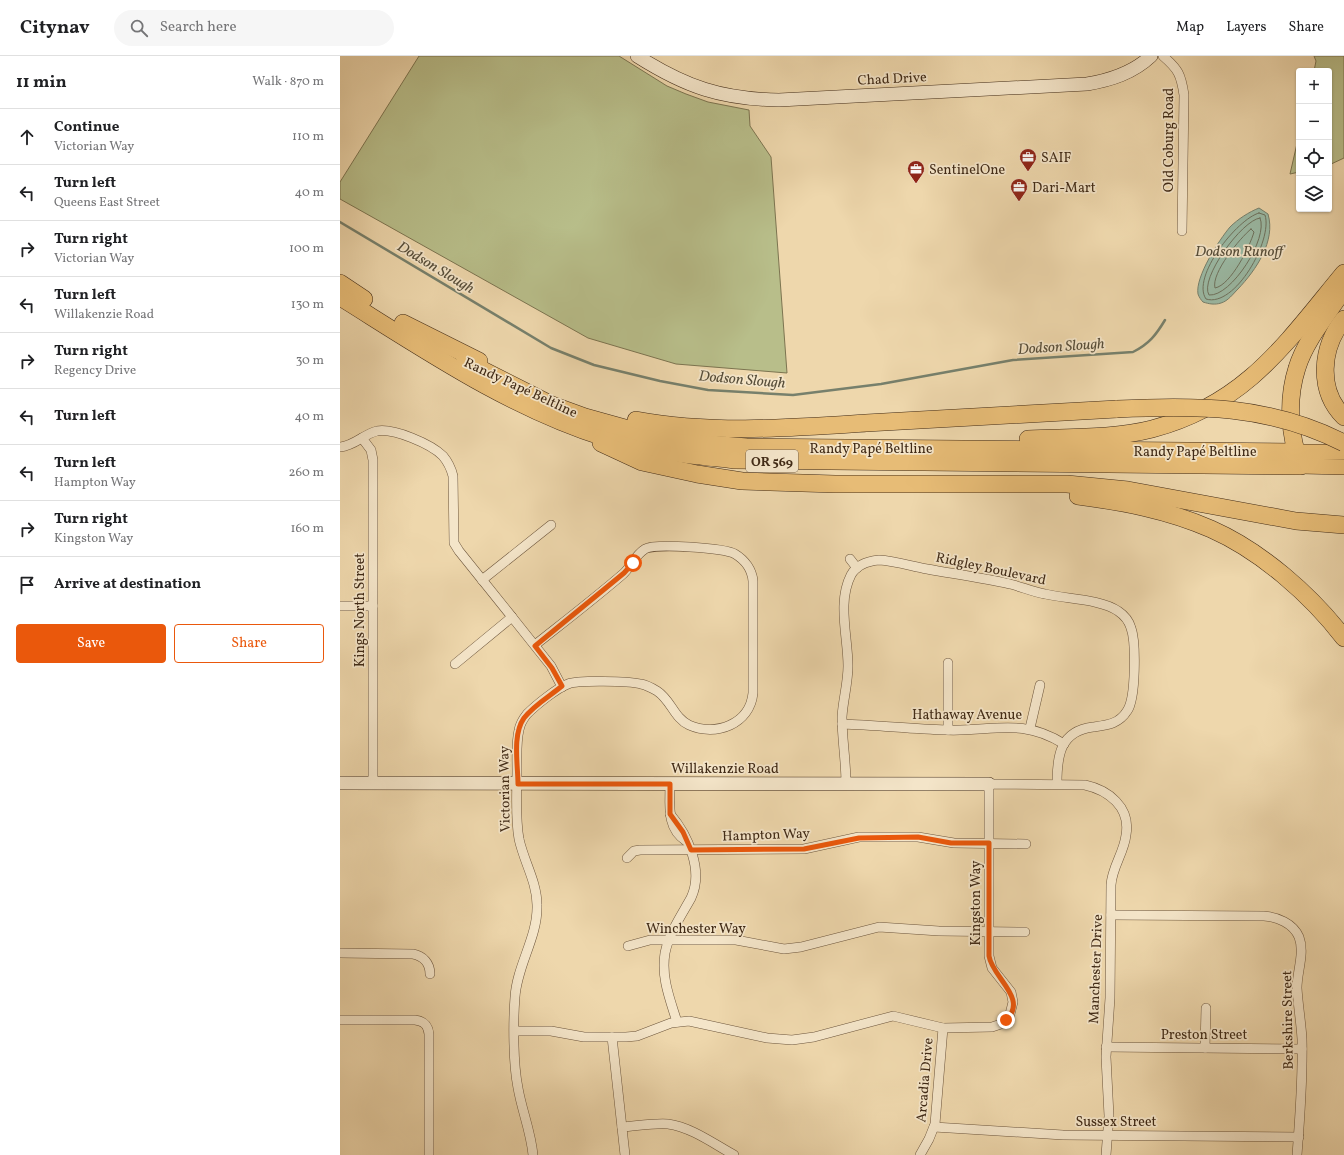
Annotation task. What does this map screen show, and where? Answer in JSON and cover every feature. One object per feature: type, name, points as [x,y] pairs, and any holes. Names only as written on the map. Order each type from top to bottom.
[{"type":"highway","points":[[972,449],[1006,440],[1124,433],[1152,429],[1186,418],[1220,401],[1248,382],[1280,350],[1344,272]]},
{"type":"highway","name":"Randy Papé Beltline","points":[[340,283],[468,363],[552,405],[585,417],[658,436],[697,443],[747,447],[972,449],[1298,459]]},
{"type":"highway","points":[[1298,459],[1292,435],[1291,411],[1297,367],[1309,344],[1344,289]]},
{"type":"highway","name":"Randy Papé Beltline","points":[[340,297],[492,389],[560,422],[607,439],[646,448],[734,460],[1298,459]]},
{"type":"highway","points":[[1344,319],[1329,342],[1324,365],[1327,388],[1339,411],[1344,417]]},
{"type":"highway","points":[[403,323],[553,397],[595,411],[663,425],[705,429],[790,428],[1117,409],[1197,407],[1250,412],[1295,422],[1344,443]]},
{"type":"highway","points":[[582,430],[602,444],[642,462],[697,474],[742,481],[799,483],[1067,484],[1128,490],[1168,496],[1296,521],[1344,525]]},
{"type":"highway","points":[[1016,485],[1121,502],[1164,512],[1212,529],[1242,546],[1285,578],[1316,607],[1344,638]]},
{"type":"main road","name":"Randy Papé Beltline","points":[[1298,459],[1344,452]]},
{"type":"main road","name":"Randy Papé Beltline","points":[[1298,459],[1344,467]]},
{"type":"street","name":"Chad Drive","points":[[638,56],[673,77],[708,91],[750,99],[778,100],[1087,84],[1118,77],[1138,66],[1151,56]]},
{"type":"street","name":"Old Coburg Road","points":[[1163,56],[1177,69],[1182,81],[1184,95],[1182,232]]},
{"type":"street","points":[[340,448],[376,431],[393,432],[432,448],[446,460],[452,471],[453,480],[454,543],[552,668],[562,686]]},
{"type":"street","name":"Kings North Street","points":[[362,438],[370,450],[373,460],[373,784]]},
{"type":"street","points":[[482,580],[551,525]]},
{"type":"street","name":"Victorian Way","points":[[533,1155],[530,1134],[517,1085],[515,1031],[516,982],[534,930],[538,907],[534,884],[519,837],[518,736],[520,725],[530,711],[562,686],[576,682],[640,684],[652,688],[662,694],[676,715],[689,725],[700,728],[728,726],[738,722],[749,708],[753,693],[753,581],[748,567],[736,554],[727,551],[663,546],[648,548],[641,552],[624,573],[535,646]]},
{"type":"street","points":[[846,784],[846,762],[842,724],[848,666],[845,628],[845,596],[849,581],[857,568],[850,559]]},
{"type":"street","name":"Ridgley Boulevard","points":[[857,568],[868,562],[890,562],[1008,584],[1044,594],[1101,604],[1113,608],[1122,614],[1129,622],[1133,638],[1133,692],[1129,708],[1116,722],[1082,730],[1064,744]]},
{"type":"street","points":[[340,606],[373,606]]},
{"type":"street","points":[[455,664],[512,617]]},
{"type":"street","points":[[948,663],[948,730]]},
{"type":"street","points":[[1030,728],[1040,685]]},
{"type":"street","name":"Hathaway Avenue","points":[[842,724],[948,730],[1013,726],[1030,728],[1052,736],[1064,744]]},
{"type":"street","points":[[1057,783],[1057,758],[1064,744]]},
{"type":"street","name":"Willakenzie Road","points":[[340,783],[1057,783],[1085,785],[1108,793]]},
{"type":"street","points":[[670,784],[671,823],[678,836],[686,841],[691,850],[695,868],[695,886],[668,940],[664,963],[664,977],[677,1022]]},
{"type":"street","name":"Kingston Way","points":[[515,1031],[546,1031],[584,1037],[612,1038],[637,1036],[677,1022],[699,1022],[780,1040],[809,1038],[889,1016],[943,1028],[992,1027],[1012,1021],[1013,999],[1011,992],[990,964],[989,784]]},
{"type":"street","name":"Manchester Drive","points":[[1106,1155],[1109,1103],[1106,1048],[1110,998],[1113,871],[1124,843],[1127,827],[1121,807],[1108,793]]},
{"type":"street","name":"Hampton Way","points":[[627,858],[634,851],[640,850],[804,849],[859,838],[918,837],[951,843],[1026,844]]},
{"type":"street","name":"Berkshire Street","points":[[1111,915],[1275,917],[1286,923],[1297,934],[1301,948],[1297,989],[1302,1049],[1297,1155]]},
{"type":"street","name":"Winchester Way","points":[[628,946],[646,941],[741,940],[773,948],[784,949],[801,947],[879,927],[939,931],[1024,932]]},
{"type":"street","points":[[340,953],[413,954],[422,958],[426,962],[430,974]]},
{"type":"street","points":[[1205,1048],[1206,1008]]},
{"type":"street","points":[[340,1020],[425,1021],[429,1034],[430,1155]]},
{"type":"street","name":"Arcadia Drive","points":[[920,1155],[934,1127],[943,1028]]},
{"type":"street","points":[[612,1038],[625,1155]]},
{"type":"street","name":"Preston Street","points":[[1106,1048],[1302,1049]]},
{"type":"street","points":[[622,1127],[657,1124],[675,1126],[690,1131],[734,1155]]},
{"type":"street","name":"Sussex Street","points":[[934,1127],[1045,1134],[1298,1136]]},
{"type":"green space","points":[[419,56],[619,56],[667,86],[686,94],[708,102],[749,110],[750,126],[771,157],[787,373],[676,364],[588,338],[340,199],[340,182]]},
{"type":"green space","points":[[1314,56],[1344,56],[1344,158],[1332,164],[1332,68],[1315,68],[1316,61]]},
{"type":"green space","points":[[1296,148],[1296,173],[1290,174]]},
{"type":"water","name":"Dodson Runoff","points":[[1259,208],[1268,214],[1270,224],[1267,245],[1258,264],[1245,281],[1226,301],[1216,304],[1203,302],[1198,294],[1198,287],[1200,278],[1214,249],[1233,224]]},
{"type":"waterway","name":"Dodson Slough","points":[[340,222],[551,348],[594,365],[660,381],[708,390],[793,395],[881,384],[1013,360],[1133,352],[1152,339],[1165,320]]},
{"type":"place","name":"SAIF","points":[[1028,172]]},
{"type":"place","name":"SentinelOne","points":[[916,184]]},
{"type":"place","name":"Dari-Mart","points":[[1019,202]]},
{"type":"route","points":[[633,563],[624,573],[535,646],[552,668],[562,686],[530,711],[520,725],[518,736],[518,784],[670,784],[670,814],[683,832],[691,850],[804,849],[855,838],[918,837],[951,843],[989,843],[989,956],[992,968],[1011,992],[1013,1002],[1012,1010],[1009,1018],[1006,1020]]}]
